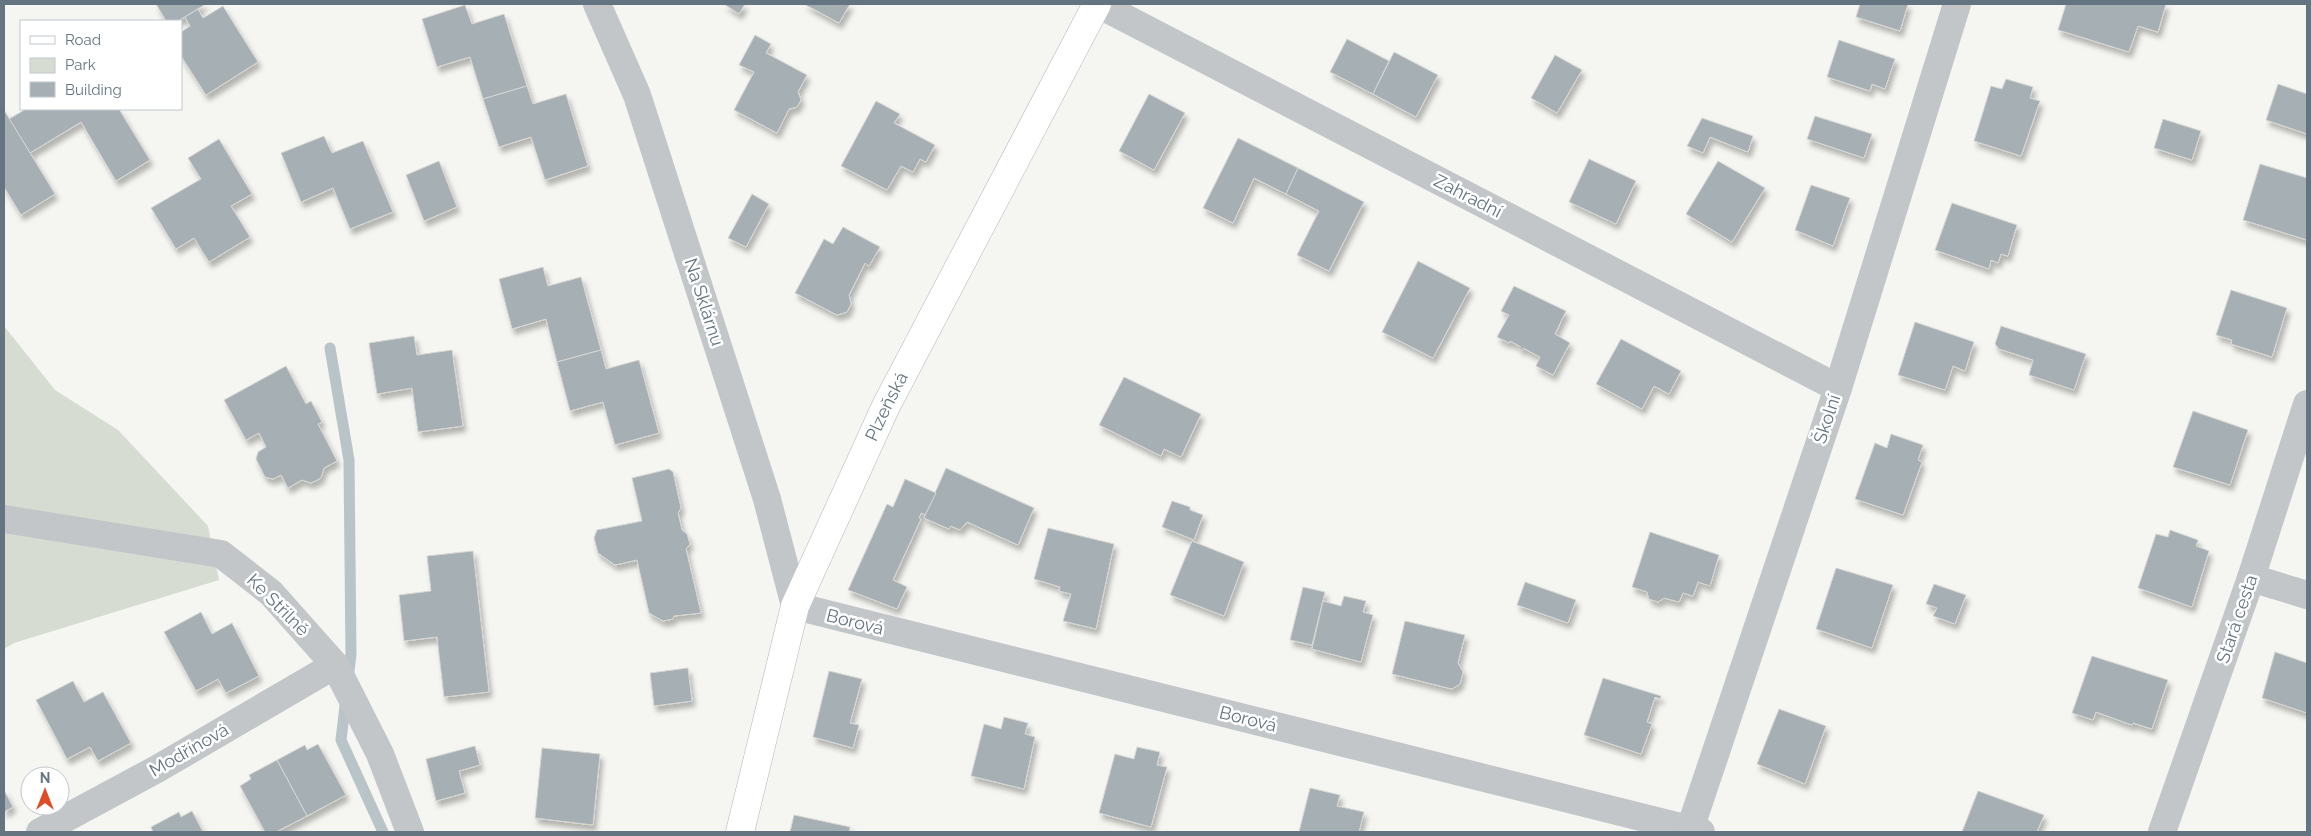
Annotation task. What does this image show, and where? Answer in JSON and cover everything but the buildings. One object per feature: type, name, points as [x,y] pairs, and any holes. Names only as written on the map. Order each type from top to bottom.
[{"type":"main road","name":"Plzeňská","points":[[740,832],[795,606],[886,406],[1098,4]]},
{"type":"street","name":"Na Sklárnu","points":[[597,4],[640,104],[767,499],[795,606]]},
{"type":"street","name":"Zahradní","points":[[1098,4],[1838,388]]},
{"type":"street","name":"Školní","points":[[1694,831],[1838,388],[1957,4]]},
{"type":"street","name":"Stará cesta","points":[[2162,832],[2251,578],[2307,404]]},
{"type":"street","name":"Ke Střílně","points":[[4,519],[221,554],[271,593],[336,665],[380,754],[410,832]]},
{"type":"street","points":[[2251,578],[2307,595]]},
{"type":"street","name":"Borová","points":[[795,606],[1694,831]]},
{"type":"street","name":"Modřínová","points":[[40,832],[157,769],[336,665]]},
{"type":"green space","points":[[4,326],[55,390],[118,430],[208,526],[219,580],[14,643],[4,649]]},
{"type":"waterway","points":[[330,348],[349,460],[351,654],[348,679]]},
{"type":"waterway","points":[[346,698],[341,740],[383,832]]}]
